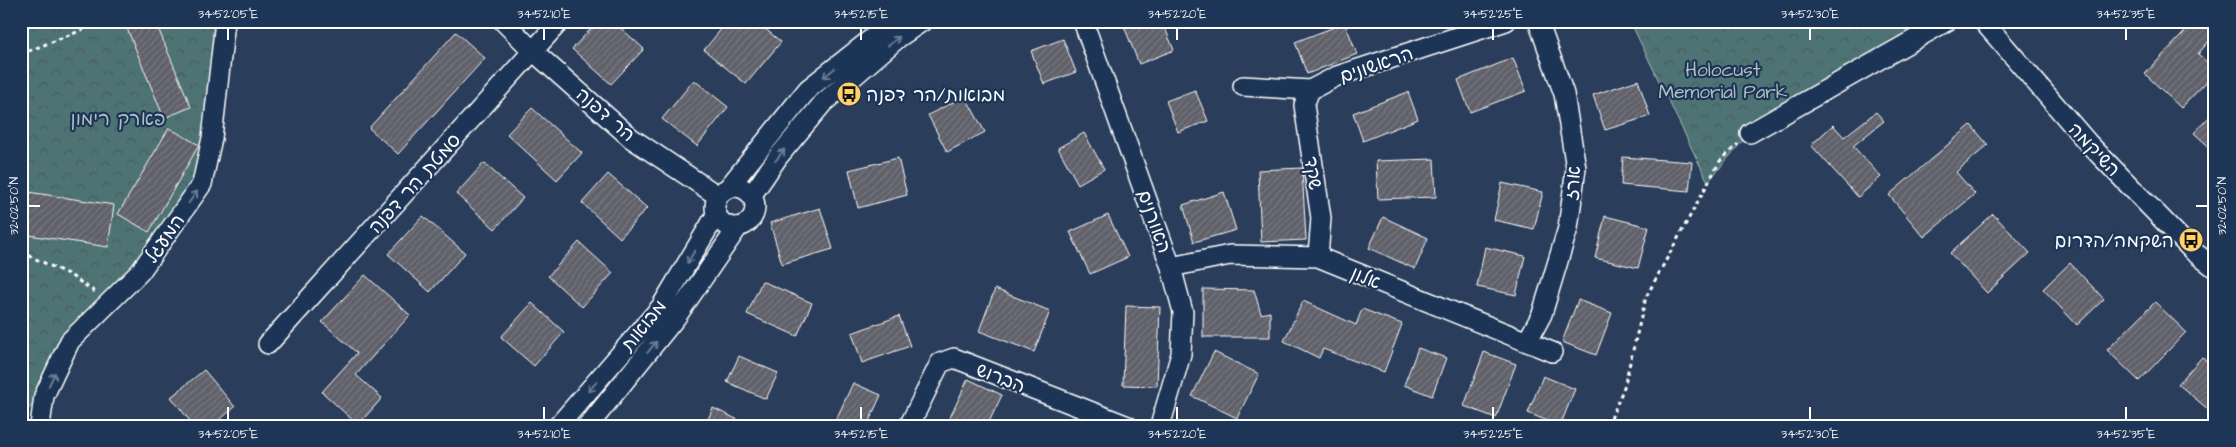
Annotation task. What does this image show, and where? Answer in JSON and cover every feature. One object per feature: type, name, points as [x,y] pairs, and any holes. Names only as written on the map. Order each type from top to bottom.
[{"type":"street","name":"המעגל","points":[[40,426],[44,396],[70,341],[140,272],[202,184],[212,138],[225,21]]},
{"type":"street","name":"הר דפנה","points":[[503,21],[533,51],[632,138],[723,192]]},
{"type":"street","name":"סמטת הר דפנה","points":[[268,344],[560,21]]},
{"type":"street","points":[[723,192],[741,187],[752,195],[756,208],[750,221],[738,227],[725,225],[716,215],[714,208],[723,192],[808,89],[894,21]]},
{"type":"street","points":[[752,195],[778,157],[823,103],[898,38],[923,21]]},
{"type":"street","name":"האורנים","points":[[1083,21],[1171,267],[1183,312],[1181,354],[1160,426]]},
{"type":"street","name":"הראשונים","points":[[1310,90],[1337,76],[1506,21]]},
{"type":"street","name":"ארז","points":[[1527,342],[1542,314],[1568,228],[1576,168],[1564,94],[1538,21]]},
{"type":"street","points":[[1750,132],[1947,21]]},
{"type":"street","name":"השיקמה","points":[[1983,21],[2088,143],[2193,251],[2215,268]]},
{"type":"street","points":[[1244,86],[1310,90]]},
{"type":"street","name":"שקד","points":[[1310,90],[1304,106],[1321,218],[1318,257]]},
{"type":"street","name":"מבואות","points":[[558,426],[661,307],[716,215]]},
{"type":"street","name":"מבואות","points":[[588,426],[676,317],[738,227]]},
{"type":"street","name":"אלון","points":[[1171,267],[1230,255],[1318,257],[1552,352]]},
{"type":"street","name":"הברוש","points":[[909,426],[940,363],[954,358],[1128,426]]},
{"type":"path","points":[[21,54],[105,21]]},
{"type":"path","points":[[1608,426],[1624,387],[1646,297],[1720,161],[1750,132]]},
{"type":"path","points":[[21,252],[70,275],[109,302]]},
{"type":"green space","name":"פארק רימון","points":[[21,21],[225,21],[202,184],[109,302],[28,410],[21,410]]},
{"type":"green space","name":"Holocust Memorial Park","points":[[1630,21],[1947,21],[1750,132],[1708,182]]},
{"type":"building","points":[[137,21],[155,21],[191,107],[164,118],[126,26]]},
{"type":"building","points":[[598,21],[613,21],[644,49],[611,84],[572,49]]},
{"type":"building","points":[[728,21],[756,21],[781,42],[746,84],[704,50]]},
{"type":"building","points":[[1122,21],[1162,21],[1174,50],[1139,64]]},
{"type":"building","points":[[2195,21],[2201,21],[2215,34],[2198,54],[2215,69],[2215,73],[2181,108],[2145,74]]},
{"type":"building","points":[[1345,23],[1357,54],[1307,74],[1295,42]]},
{"type":"building","points":[[456,32],[485,58],[398,154],[369,128]]},
{"type":"building","points":[[1063,39],[1076,72],[1044,84],[1031,51]]},
{"type":"building","points":[[1513,58],[1526,91],[1470,112],[1458,80]]},
{"type":"building","points":[[694,80],[728,107],[697,146],[662,119]]},
{"type":"building","points":[[1638,80],[1650,116],[1605,130],[1593,95]]},
{"type":"building","points":[[1195,90],[1208,121],[1178,132],[1166,101]]},
{"type":"building","points":[[1408,92],[1418,119],[1363,141],[1353,113]]},
{"type":"building","points":[[965,96],[985,132],[947,152],[928,115]]},
{"type":"building","points":[[532,108],[582,153],[557,180],[507,134]]},
{"type":"building","points":[[2215,111],[2215,152],[2194,133]]},
{"type":"building","points":[[1876,112],[1884,121],[1853,146],[1881,177],[1858,197],[1811,145],[1833,125],[1844,137]]},
{"type":"building","points":[[1971,125],[1988,145],[1956,172],[1975,194],[1924,237],[1889,195]]},
{"type":"building","points":[[169,128],[199,145],[149,232],[118,214]]},
{"type":"building","points":[[1084,133],[1104,169],[1078,184],[1058,148]]},
{"type":"building","points":[[1623,157],[1692,162],[1689,191],[1621,185]]},
{"type":"building","points":[[898,158],[907,195],[858,208],[849,170]]},
{"type":"building","points":[[1434,159],[1436,197],[1378,199],[1376,161]]},
{"type":"building","points":[[484,163],[523,198],[495,229],[456,194]]},
{"type":"building","points":[[1302,168],[1306,240],[1261,242],[1258,170]]},
{"type":"building","points":[[608,174],[647,208],[620,238],[582,203]]},
{"type":"building","points":[[1502,183],[1543,192],[1534,229],[1494,220]]},
{"type":"building","points":[[28,192],[114,205],[108,247],[22,234]]},
{"type":"building","points":[[1224,192],[1236,230],[1194,242],[1183,205]]},
{"type":"building","points":[[820,208],[833,249],[782,264],[770,223]]},
{"type":"building","points":[[1993,214],[2030,253],[1987,293],[1950,253]]},
{"type":"building","points":[[1108,215],[1128,257],[1090,274],[1070,232]]},
{"type":"building","points":[[423,216],[465,253],[430,292],[388,254]]},
{"type":"building","points":[[1605,216],[1649,227],[1638,268],[1595,258]]},
{"type":"building","points":[[1383,217],[1428,238],[1415,269],[1369,248]]},
{"type":"building","points":[[579,242],[613,273],[582,307],[548,276]]},
{"type":"building","points":[[1485,247],[1525,256],[1516,295],[1477,287]]},
{"type":"building","points":[[2070,263],[2104,299],[2077,325],[2043,289]]},
{"type":"building","points":[[365,275],[410,315],[356,375],[382,398],[358,425],[322,392],[357,353],[322,322]]},
{"type":"building","points":[[762,281],[812,303],[797,336],[747,314]]},
{"type":"building","points":[[995,289],[1050,311],[1034,352],[979,331]]},
{"type":"building","points":[[1203,289],[1254,290],[1261,314],[1270,312],[1270,337],[1203,337]]},
{"type":"building","points":[[1578,300],[1612,313],[1596,355],[1562,342]]},
{"type":"building","points":[[1303,301],[1356,325],[1362,309],[1402,324],[1384,372],[1323,349],[1319,358],[1284,341]]},
{"type":"building","points":[[2155,302],[2186,332],[2139,381],[2107,350]]},
{"type":"building","points":[[532,303],[564,332],[534,366],[501,337]]},
{"type":"building","points":[[1126,306],[1160,307],[1157,386],[1123,385]]},
{"type":"building","points":[[899,316],[910,346],[862,363],[852,333]]},
{"type":"building","points":[[1418,348],[1446,358],[1432,396],[1404,385]]},
{"type":"building","points":[[1214,352],[1259,374],[1237,418],[1192,396]]},
{"type":"building","points":[[1484,352],[1516,364],[1496,418],[1464,406]]},
{"type":"building","points":[[739,356],[778,373],[766,399],[727,382]]},
{"type":"building","points":[[2202,357],[2215,368],[2215,415],[2178,384]]},
{"type":"building","points":[[204,370],[235,407],[212,426],[194,426],[171,397]]},
{"type":"building","points":[[1543,376],[1575,389],[1560,426],[1528,413]]},
{"type":"building","points":[[968,379],[1002,395],[987,426],[946,426]]},
{"type":"building","points":[[853,383],[881,395],[867,426],[833,426]]},
{"type":"building","points":[[713,408],[751,426],[705,426]]},
{"type":"place","name":"מבואות/הר דפנה","points":[[849,94]]},
{"type":"place","name":"השקמה/הדרום","points":[[2191,240]]}]
